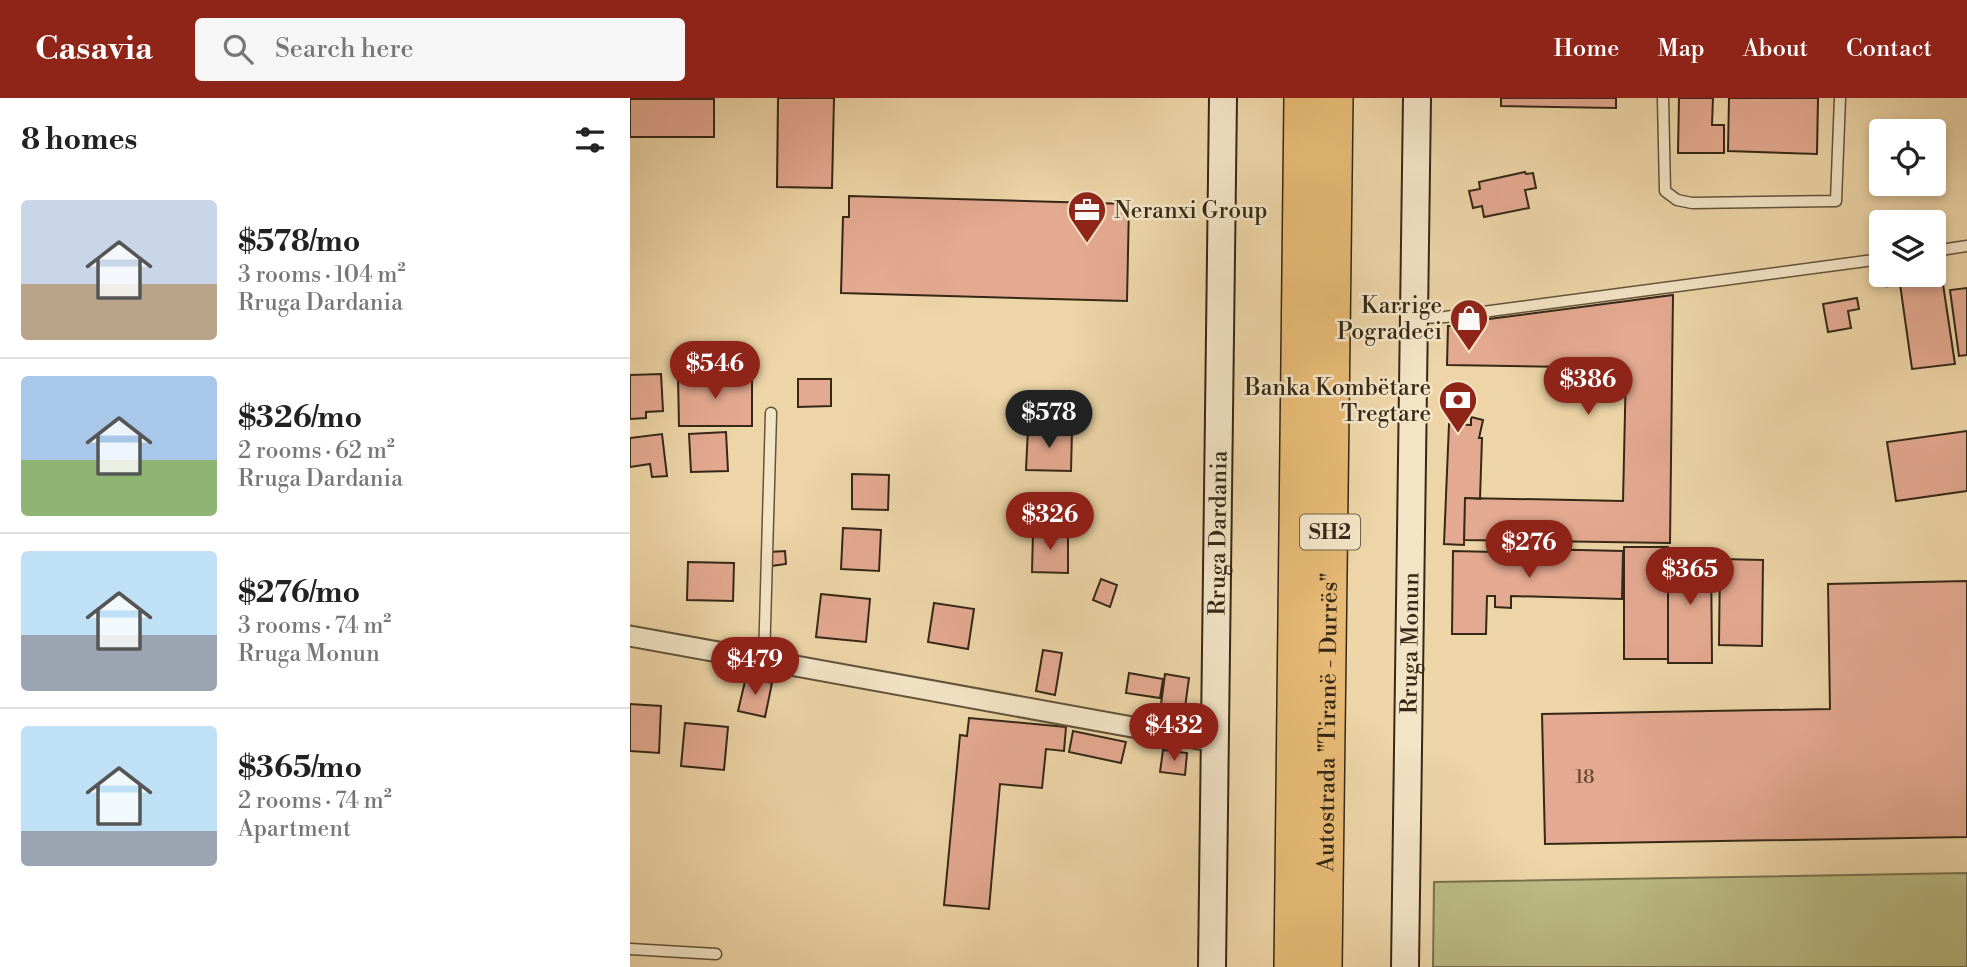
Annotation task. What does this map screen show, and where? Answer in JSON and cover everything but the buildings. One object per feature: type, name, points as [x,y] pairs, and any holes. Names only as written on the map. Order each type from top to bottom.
[{"type":"highway","name":"Autostrada \"Tiranë - Durrës\"","points":[[1292,967],[1302,98]]},
{"type":"highway","name":"Autostrada \"Tiranë - Durrës\"","points":[[1324,967],[1335,98]]},
{"type":"main road","name":"Rruga Dardania","points":[[1212,967],[1223,98]]},
{"type":"main road","name":"Rruga Monun","points":[[1405,967],[1417,98]]},
{"type":"street","points":[[630,636],[1215,742]]},
{"type":"lane","points":[[1663,98],[1665,191],[1677,200],[1692,203],[1836,201],[1840,98]]},
{"type":"lane","points":[[1946,249],[1967,246]]},
{"type":"lane","points":[[1414,318],[1445,317],[1675,289],[1869,261]]},
{"type":"lane","points":[[764,660],[771,413]]},
{"type":"lane","points":[[630,949],[716,954]]},
{"type":"green space","points":[[1967,873],[1967,967],[1433,967],[1434,882]]},
{"type":"place","name":"Neranxi Group","points":[[1087,244]]},
{"type":"place","name":"Karrige Pogradeci","points":[[1469,352]]},
{"type":"place","name":"Banka Kombëtare Tregtare","points":[[1458,434]]}]
